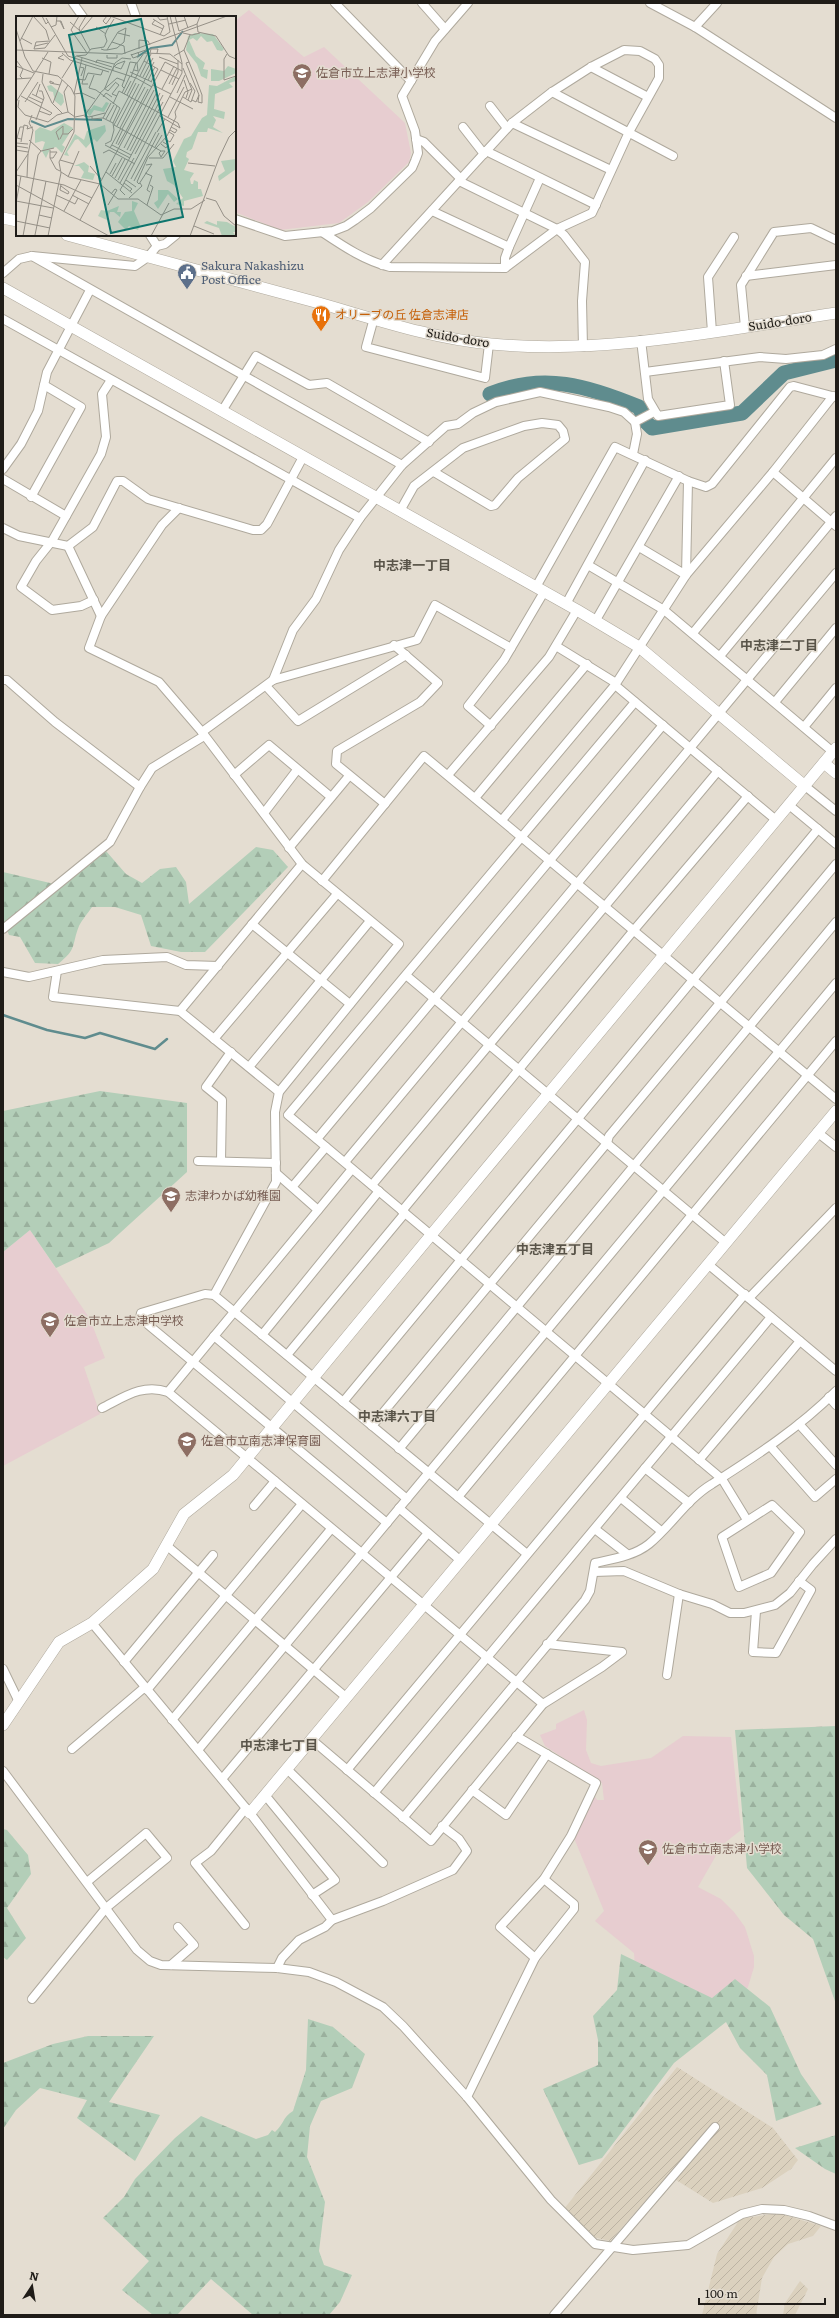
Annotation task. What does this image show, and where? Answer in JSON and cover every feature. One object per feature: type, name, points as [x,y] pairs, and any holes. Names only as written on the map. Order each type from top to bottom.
[{"type":"street","points":[[73,3],[82,16]]},
{"type":"street","points":[[131,3],[136,16]]},
{"type":"street","points":[[335,3],[411,81]]},
{"type":"street","points":[[422,3],[445,29]]},
{"type":"street","points":[[236,219],[285,236],[322,232],[346,226],[372,208],[412,168],[418,153],[416,139],[402,96],[435,41],[468,3]]},
{"type":"street","points":[[695,27],[717,3]]},
{"type":"street","points":[[653,4],[695,27],[836,118]]},
{"type":"street","points":[[322,232],[355,253],[382,265],[390,267],[505,268],[556,229],[592,213],[629,132],[659,78],[660,71],[655,59],[650,55],[633,50],[624,50],[591,67],[552,92],[510,126],[382,265]]},
{"type":"street","points":[[591,67],[648,97]]},
{"type":"street","points":[[552,92],[673,156]]},
{"type":"street","points":[[490,106],[510,126],[611,170]]},
{"type":"street","points":[[463,127],[485,152],[596,205]]},
{"type":"street","points":[[416,139],[424,142],[460,180],[556,229],[564,235],[585,262],[582,301],[583,347]]},
{"type":"street","points":[[505,268],[505,258],[509,247],[540,178]]},
{"type":"street","points":[[432,211],[509,247]]},
{"type":"street","points":[[3,218],[16,221]]},
{"type":"street","points":[[745,327],[741,285],[774,232],[811,228],[836,240]]},
{"type":"street","name":"Suido-doro","points":[[71,236],[423,332],[489,344],[542,348],[583,347],[712,332],[836,313]]},
{"type":"street","points":[[151,236],[157,246]]},
{"type":"street","points":[[3,273],[19,259],[32,256],[135,266],[148,257],[157,246],[165,244],[175,236]]},
{"type":"street","points":[[712,332],[708,277],[734,237]]},
{"type":"street","points":[[32,256],[402,465]]},
{"type":"street","points":[[746,276],[836,265]]},
{"type":"street","points":[[3,288],[596,620],[640,647],[836,811]]},
{"type":"street","points":[[3,469],[21,444],[38,411],[44,385],[57,350],[90,290]]},
{"type":"street","points":[[3,318],[57,350],[360,518]]},
{"type":"street","points":[[374,318],[366,347],[485,378],[489,344]]},
{"type":"street","points":[[641,340],[648,399],[654,412],[658,416],[730,405],[724,361]]},
{"type":"street","points":[[645,372],[760,357],[786,359],[823,354],[836,349]]},
{"type":"street","points":[[222,411],[256,356],[309,385],[327,383],[429,442]]},
{"type":"street","points":[[94,600],[81,606],[52,610],[20,587],[52,541],[103,450],[106,428],[102,394],[111,380]]},
{"type":"street","points":[[32,497],[81,407],[44,385]]},
{"type":"street","points":[[490,726],[468,706],[511,648],[540,589],[615,448],[633,454],[688,481],[706,486],[712,484],[790,387],[794,386],[835,396],[686,575],[615,684],[502,820]]},
{"type":"street","points":[[274,680],[293,630],[316,599],[339,550],[360,518],[402,465],[446,426],[458,424],[473,413],[496,402],[531,393],[553,394],[624,412],[635,422],[637,434],[633,454]]},
{"type":"street","points":[[635,422],[654,412]]},
{"type":"street","points":[[400,511],[414,486],[463,448],[524,426],[542,423],[558,425],[563,431],[565,439],[518,478],[495,505],[491,506],[434,472]]},
{"type":"street","points":[[68,546],[93,527],[117,482],[123,481],[148,499],[253,530],[261,530],[267,524],[303,457]]},
{"type":"street","points":[[693,633],[836,458]]},
{"type":"street","points":[[566,604],[645,460]]},
{"type":"street","points":[[720,656],[834,521],[803,498],[773,472]]},
{"type":"street","points":[[596,620],[679,476]]},
{"type":"street","points":[[3,479],[66,516]]},
{"type":"street","points":[[686,575],[688,481]]},
{"type":"street","points":[[179,508],[162,525],[101,616],[89,648],[159,682],[203,734],[302,864],[399,944],[279,1092],[275,1112],[276,1182],[214,1295]]},
{"type":"street","points":[[3,528],[19,536],[52,541],[68,546],[101,616]]},
{"type":"street","points":[[639,547],[686,575]]},
{"type":"street","points":[[3,1725],[60,1642],[92,1623],[153,1569],[184,1514],[233,1475],[248,1458],[431,1234],[835,750],[804,727],[664,610],[588,565]]},
{"type":"street","points":[[345,1162],[836,573]]},
{"type":"street","points":[[3,928],[110,842],[152,768],[203,734],[274,680],[394,645],[417,640],[435,605],[511,648]]},
{"type":"street","points":[[448,775],[556,646],[577,610]]},
{"type":"street","points":[[775,702],[836,628]]},
{"type":"street","points":[[384,804],[336,764],[338,751],[420,702],[438,683],[394,645]]},
{"type":"street","points":[[556,646],[587,664],[615,684],[776,820]]},
{"type":"street","points":[[266,686],[298,722],[406,655]]},
{"type":"street","points":[[475,798],[587,664]]},
{"type":"street","points":[[3,680],[7,680],[55,722],[140,787]]},
{"type":"street","points":[[804,727],[836,688]]},
{"type":"street","points":[[635,702],[407,976],[288,1115],[722,1479],[747,1520]]},
{"type":"street","points":[[317,1139],[663,725]]},
{"type":"street","points":[[234,775],[269,745],[332,798]]},
{"type":"street","points":[[322,881],[424,756],[836,1099]]},
{"type":"street","points":[[824,764],[836,773]]},
{"type":"street","points":[[264,813],[297,770]]},
{"type":"street","points":[[372,1185],[718,771]]},
{"type":"street","points":[[289,848],[349,776]]},
{"type":"street","points":[[287,1355],[634,930],[748,796]]},
{"type":"street","points":[[789,805],[836,844]]},
{"type":"street","points":[[343,1402],[462,1260],[692,979],[818,829]]},
{"type":"street","points":[[180,1011],[302,864]]},
{"type":"street","points":[[372,1426],[607,1143],[609,1136],[836,864]]},
{"type":"street","points":[[214,1039],[337,894]]},
{"type":"street","points":[[249,1067],[370,921]]},
{"type":"street","points":[[400,1449],[836,922]]},
{"type":"street","points":[[252,924],[350,1004]]},
{"type":"street","points":[[3,972],[29,977],[103,960],[167,957],[186,965],[218,966]]},
{"type":"street","points":[[57,970],[53,997],[180,1011],[279,1092]]},
{"type":"street","points":[[407,976],[726,1243]]},
{"type":"street","points":[[198,1750],[836,983]]},
{"type":"street","points":[[458,1497],[836,1041]]},
{"type":"street","points":[[221,1161],[222,1100],[206,1087],[231,1052]]},
{"type":"street","points":[[244,1925],[195,1864],[211,1851],[248,1810],[265,1795],[709,1265],[816,1132],[836,1111]]},
{"type":"street","points":[[816,1132],[836,1147]]},
{"type":"street","points":[[293,1186],[326,1147]]},
{"type":"street","points":[[198,1161],[276,1163]]},
{"type":"street","points":[[168,1392],[352,1169]]},
{"type":"street","points":[[276,1173],[293,1186],[318,1210]]},
{"type":"street","points":[[262,1334],[379,1191]]},
{"type":"street","points":[[347,1770],[644,1414],[747,1296],[836,1208]]},
{"type":"street","points":[[709,1265],[836,1371]]},
{"type":"street","points":[[387,1523],[140,1318],[141,1313],[205,1294],[214,1295],[527,1554]]},
{"type":"street","points":[[374,1793],[771,1317]]},
{"type":"street","points":[[214,1336],[407,1499]]},
{"type":"street","points":[[699,1460],[800,1341]]},
{"type":"street","points":[[102,1408],[141,1389],[151,1388],[168,1392],[543,1704]]},
{"type":"street","points":[[403,1818],[585,1600],[590,1591],[595,1563],[627,1554],[649,1544],[689,1504],[712,1484],[771,1447],[836,1391]]},
{"type":"street","points":[[829,1397],[836,1405]]},
{"type":"street","points":[[799,1424],[836,1465]]},
{"type":"street","points":[[771,1447],[815,1497],[836,1478]]},
{"type":"street","points":[[645,1468],[689,1504]]},
{"type":"street","points":[[254,1506],[274,1481]]},
{"type":"street","points":[[621,1498],[661,1531]]},
{"type":"street","points":[[72,1749],[146,1689],[226,1596],[302,1504]]},
{"type":"street","points":[[772,1505],[800,1532],[771,1573],[739,1587],[722,1537],[747,1520],[772,1505]]},
{"type":"street","points":[[399,1508],[461,1561]]},
{"type":"street","points":[[172,1720],[331,1529]]},
{"type":"street","points":[[595,1529],[627,1554]]},
{"type":"street","points":[[222,1779],[428,1533]]},
{"type":"street","points":[[594,1572],[624,1572],[679,1594],[712,1604],[730,1613],[756,1611],[775,1605],[790,1593],[836,1539]]},
{"type":"street","points":[[166,1545],[347,1698]]},
{"type":"street","points":[[124,1662],[213,1555]]},
{"type":"street","points":[[756,1611],[753,1652],[776,1653],[812,1590],[799,1582]]},
{"type":"street","points":[[667,1675],[679,1594]]},
{"type":"street","points":[[92,1623],[248,1810],[332,1920]]},
{"type":"street","points":[[311,1739],[430,1841],[543,1704],[602,1667],[622,1652],[547,1644]]},
{"type":"street","points":[[3,1669],[19,1702]]},
{"type":"street","points":[[516,1736],[596,1783],[571,1836],[544,1879],[500,1927],[535,1958]]},
{"type":"street","points":[[472,1790],[506,1815],[547,1754]]},
{"type":"street","points":[[287,1769],[383,1863]]},
{"type":"street","points":[[3,1771],[137,1950],[150,1961],[161,1965],[277,1968],[309,1972],[336,1982],[383,2007],[403,2026],[467,2097],[551,2200],[595,2244],[633,2250],[688,2245],[742,2214],[762,2209],[784,2210],[809,2216],[836,2226]]},
{"type":"street","points":[[265,1795],[336,1880],[312,1895]]},
{"type":"street","points":[[277,1968],[282,1958],[294,1943],[325,1927],[332,1920],[383,1901],[453,1870],[468,1851],[459,1839],[442,1826]]},
{"type":"street","points":[[32,1999],[106,1908],[167,1858],[146,1833],[87,1882]]},
{"type":"street","points":[[467,2097],[535,1958],[574,1909],[574,1904],[544,1879]]},
{"type":"street","points":[[170,1965],[194,1945],[178,1927]]},
{"type":"street","points":[[554,2315],[716,2128]]},
{"type":"shaded area","name":"佐倉市立上志津小学校","points":[[249,10],[304,57],[324,47],[405,123],[411,153],[409,162],[368,202],[339,223],[280,230],[236,212],[236,20]]},
{"type":"shaded area","name":"佐倉市立上志津中学校","points":[[30,1230],[90,1319],[105,1358],[84,1367],[100,1414],[3,1466],[3,1252]]},
{"type":"shaded area","name":"佐倉市立南志津小学校","points":[[584,1710],[587,1720],[586,1750],[591,1763],[601,1766],[651,1758],[683,1736],[731,1737],[741,1830],[722,1845],[698,1887],[721,1899],[734,1912],[745,1927],[754,1956],[754,1967],[748,1987],[735,2002],[714,2006],[635,1967],[634,1953],[595,1921],[604,1911],[574,1838],[592,1799],[595,1797],[597,1800],[604,1800],[602,1783],[545,1746],[540,1735],[556,1729],[556,1724]]},
{"type":"shaded area","points":[[677,2067],[773,2128],[798,2160],[791,2169],[762,2188],[713,2203],[668,2175],[610,2241],[593,2237],[564,2209]]},
{"type":"shaded area","points":[[778,2213],[821,2226],[813,2236],[788,2244],[774,2257],[762,2278],[756,2315],[702,2315],[717,2254],[740,2219]]},
{"type":"shaded area","points":[[800,2281],[808,2289],[795,2315],[783,2315],[785,2303]]},
{"type":"green space","points":[[256,847],[273,850],[288,867],[205,952],[181,952],[151,946],[141,915],[115,907],[92,907],[79,926],[73,946],[69,954],[64,959],[58,964],[35,963],[20,937],[9,935],[3,920],[3,872],[63,886],[106,851],[126,874],[142,883],[160,869],[176,867],[186,882],[189,904]]},
{"type":"green space","points":[[100,1091],[187,1103],[187,1172],[109,1243],[56,1268],[30,1230],[3,1252],[3,1111]]},
{"type":"green space","points":[[836,1726],[836,2004],[813,1939],[784,1915],[747,1868],[735,1730]]},
{"type":"green space","points":[[3,1829],[7,1830],[28,1855],[31,1874],[7,1908],[26,1938],[7,1960],[3,1957]]},
{"type":"green space","points":[[621,1954],[712,1998],[735,1979],[770,2007],[801,2074],[822,2104],[776,2121],[767,2075],[740,2048],[726,2022],[674,2063],[602,2158],[579,2165],[543,2089],[598,2065],[598,2040],[593,2016],[617,1990]]},
{"type":"green space","points":[[308,2019],[333,2027],[365,2054],[352,2088],[321,2101],[310,2126],[307,2157],[325,2202],[319,2251],[324,2265],[352,2275],[340,2302],[329,2315],[253,2315],[211,2279],[177,2315],[153,2315],[122,2290],[149,2261],[103,2218],[124,2197],[135,2179],[175,2138],[201,2116],[256,2139],[268,2135],[272,2130],[275,2132],[287,2116],[293,2111],[306,2070]]},
{"type":"green space","points":[[88,2036],[154,2036],[109,2102],[160,2115],[135,2161],[77,2118],[87,2100],[40,2088],[16,2110],[3,2129],[3,2063],[53,2044]]},
{"type":"green space","points":[[836,2135],[836,2174],[825,2169],[795,2148]]},
{"type":"waterway","points":[[490,394],[510,387],[529,384],[566,384],[602,393],[639,407],[646,422],[652,428],[742,413],[784,373],[836,360]]},
{"type":"waterway","points":[[3,1015],[47,1030],[85,1038],[100,1033],[155,1049],[167,1039]]},
{"type":"place","name":"佐倉市立上志津小学校","points":[[302,90]]},
{"type":"place","name":"Sakura Nakashizu Post Office","points":[[187,290]]},
{"type":"place","name":"オリーブの丘 佐倉志津店","points":[[321,332]]},
{"type":"place","name":"志津わかば幼稚園","points":[[171,1213]]},
{"type":"place","name":"佐倉市立上志津中学校","points":[[50,1338]]},
{"type":"place","name":"佐倉市立南志津保育園","points":[[187,1458]]},
{"type":"place","name":"佐倉市立南志津小学校","points":[[648,1866]]},
{"type":"district","name":"中志津一丁目","points":[[412,565]]},
{"type":"district","name":"中志津二丁目","points":[[779,645]]},
{"type":"district","name":"中志津五丁目","points":[[555,1249]]},
{"type":"district","name":"中志津六丁目","points":[[397,1416]]},
{"type":"district","name":"中志津七丁目","points":[[279,1745]]}]
